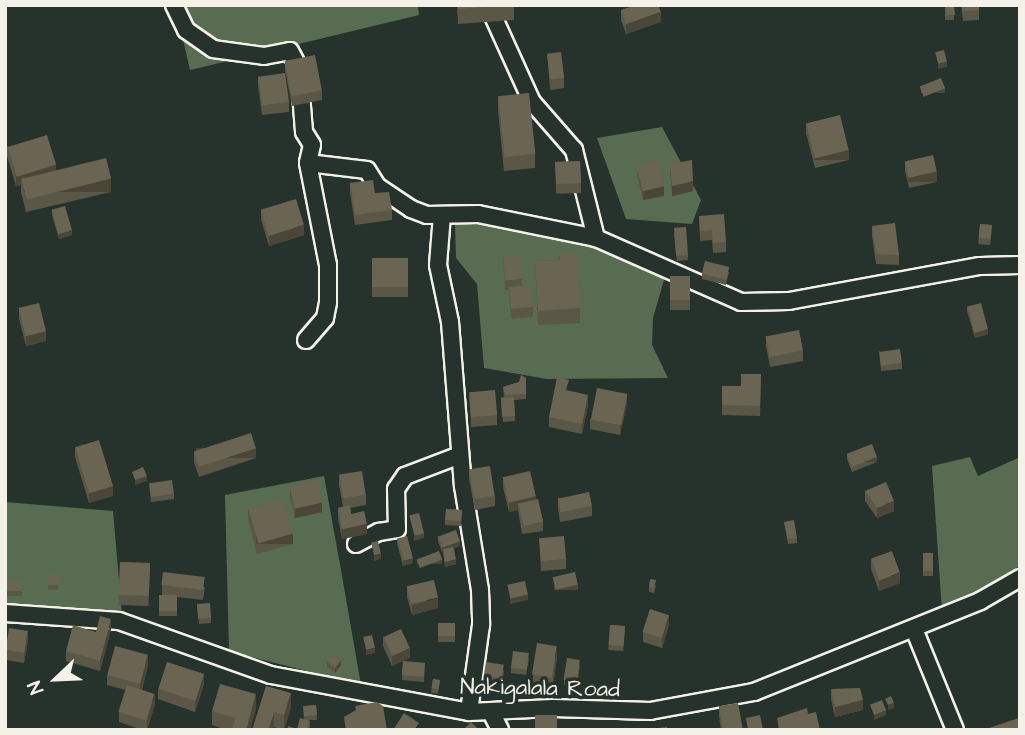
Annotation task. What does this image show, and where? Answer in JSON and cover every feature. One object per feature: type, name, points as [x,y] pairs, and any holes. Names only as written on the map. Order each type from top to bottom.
[{"type":"street","points":[[174,5],[186,30],[213,49],[264,56],[290,51],[299,68],[304,132],[312,145],[308,163],[328,265],[325,318],[306,340]]},
{"type":"street","points":[[488,5],[532,103],[574,150],[596,238]]},
{"type":"street","points":[[308,163],[367,170],[377,186],[411,209],[442,215],[478,214],[596,238],[741,302],[789,301],[980,267],[1020,265]]},
{"type":"street","points":[[442,215],[438,265],[450,322],[460,455],[480,590],[481,625],[469,712]]},
{"type":"street","points":[[356,544],[379,532],[397,530],[396,489],[405,476],[460,455]]},
{"type":"street","name":"Nakigalala Road","points":[[5,613],[119,621],[271,676],[469,712],[492,714],[553,708],[650,711],[733,698],[914,629],[980,601],[1020,578]]},
{"type":"street","points":[[914,629],[955,730]]},
{"type":"street","points":[[492,714],[500,730]]},
{"type":"green space","points":[[175,5],[418,5],[419,15],[190,70]]},
{"type":"green space","points":[[662,127],[701,200],[692,224],[626,219],[597,138]]},
{"type":"green space","points":[[460,215],[540,231],[668,266],[653,318],[652,345],[668,378],[547,379],[484,368],[477,284],[456,258],[455,226]]},
{"type":"green space","points":[[970,457],[978,476],[1020,457],[1020,566],[942,611],[932,466]]},
{"type":"green space","points":[[324,476],[361,685],[229,651],[225,495]]},
{"type":"green space","points":[[5,502],[113,511],[122,616],[5,608]]},
{"type":"building","points":[[458,5],[514,5],[458,9]]},
{"type":"building","points":[[636,5],[658,5],[661,12],[626,24],[621,10]]},
{"type":"building","points":[[945,5],[954,5],[955,15],[946,15]]},
{"type":"building","points":[[962,5],[979,5],[979,10],[963,11]]},
{"type":"building","points":[[944,50],[947,62],[938,64],[935,52]]},
{"type":"building","points":[[561,52],[564,78],[550,80],[547,54]]},
{"type":"building","points":[[315,55],[322,90],[291,96],[285,61]]},
{"type":"building","points":[[285,73],[289,102],[262,105],[258,77]]},
{"type":"building","points":[[941,78],[945,88],[924,97],[920,87]]},
{"type":"building","points":[[529,93],[535,154],[505,157],[498,96]]},
{"type":"building","points":[[840,115],[849,150],[815,158],[806,123]]},
{"type":"building","points":[[47,135],[56,165],[17,177],[8,147]]},
{"type":"building","points":[[933,155],[937,172],[909,178],[905,162]]},
{"type":"building","points":[[106,158],[111,178],[27,199],[22,179]]},
{"type":"building","points":[[658,160],[664,186],[643,191],[637,165]]},
{"type":"building","points":[[692,160],[693,181],[672,186],[670,164]]},
{"type":"building","points":[[580,161],[581,183],[556,184],[555,162]]},
{"type":"building","points":[[373,180],[375,193],[389,192],[392,210],[355,215],[350,183]]},
{"type":"building","points":[[296,199],[304,225],[269,236],[261,210]]},
{"type":"building","points":[[65,206],[72,230],[58,234],[52,210]]},
{"type":"building","points":[[724,214],[726,242],[713,243],[712,230],[700,231],[699,216]]},
{"type":"building","points":[[895,223],[899,255],[876,254],[872,226]]},
{"type":"building","points":[[980,224],[992,225],[991,239],[979,238]]},
{"type":"building","points":[[686,227],[688,255],[676,256],[674,228]]},
{"type":"building","points":[[576,252],[580,308],[538,311],[535,261],[560,260],[559,253]]},
{"type":"building","points":[[520,255],[522,279],[505,280],[503,256]]},
{"type":"building","points":[[372,258],[408,258],[408,287],[372,287]]},
{"type":"building","points":[[705,261],[729,267],[726,280],[702,274]]},
{"type":"building","points":[[670,276],[690,276],[690,300],[670,300]]},
{"type":"building","points":[[531,285],[533,307],[511,309],[509,287]]},
{"type":"building","points":[[39,303],[46,331],[26,336],[19,308]]},
{"type":"building","points":[[981,303],[988,329],[974,333],[967,307]]},
{"type":"building","points":[[799,330],[803,351],[770,357],[766,336]]},
{"type":"building","points":[[900,349],[902,363],[881,366],[879,352]]},
{"type":"building","points":[[741,374],[761,374],[760,406],[722,405],[722,386],[741,386]]},
{"type":"building","points":[[521,375],[526,378],[526,394],[505,395],[503,387],[519,382]]},
{"type":"building","points":[[557,377],[569,380],[566,390],[588,395],[582,424],[549,417]]},
{"type":"building","points":[[597,388],[627,394],[621,425],[591,419]]},
{"type":"building","points":[[495,390],[497,415],[471,417],[469,392]]},
{"type":"building","points":[[514,397],[515,416],[502,417],[501,398]]},
{"type":"building","points":[[251,433],[256,448],[199,467],[194,452]]},
{"type":"building","points":[[99,440],[113,486],[89,493],[75,447]]},
{"type":"building","points":[[872,444],[877,457],[852,467],[847,454]]},
{"type":"building","points":[[490,466],[495,496],[474,499],[469,469]]},
{"type":"building","points":[[143,467],[147,476],[135,480],[132,472]]},
{"type":"building","points":[[362,471],[366,495],[343,498],[339,475]]},
{"type":"building","points":[[530,471],[536,496],[509,503],[503,477]]},
{"type":"building","points":[[172,480],[174,494],[151,497],[149,483]]},
{"type":"building","points":[[317,480],[322,502],[295,509],[290,486]]},
{"type":"building","points":[[886,482],[894,501],[877,508],[865,491]]},
{"type":"building","points":[[589,492],[592,506],[561,512],[558,499]]},
{"type":"building","points":[[283,499],[293,534],[258,544],[248,509]]},
{"type":"building","points":[[538,499],[543,521],[524,526],[519,503]]},
{"type":"building","points":[[350,505],[351,514],[364,511],[367,524],[342,529],[338,508]]},
{"type":"building","points":[[446,509],[462,510],[461,521],[445,520]]},
{"type":"building","points":[[419,513],[424,533],[414,536],[409,515]]},
{"type":"building","points":[[794,520],[797,538],[788,539],[784,522]]},
{"type":"building","points":[[456,530],[460,541],[442,548],[438,536]]},
{"type":"building","points":[[407,536],[413,558],[403,561],[397,539]]},
{"type":"building","points":[[564,536],[566,559],[541,561],[539,538]]},
{"type":"building","points":[[378,541],[381,554],[374,555],[371,543]]},
{"type":"building","points":[[453,547],[456,559],[445,562],[443,549]]},
{"type":"building","points":[[439,551],[442,559],[420,568],[417,560]]},
{"type":"building","points":[[892,551],[900,573],[879,580],[871,559]]},
{"type":"building","points":[[923,553],[933,553],[933,571],[923,571]]},
{"type":"building","points":[[120,562],[150,563],[149,596],[119,595]]},
{"type":"building","points":[[163,572],[205,577],[203,590],[161,585]]},
{"type":"building","points":[[575,572],[578,585],[556,590],[553,577]]},
{"type":"building","points":[[48,574],[58,574],[58,585],[48,585]]},
{"type":"building","points":[[650,579],[656,580],[654,588],[649,587]]},
{"type":"building","points":[[434,580],[438,598],[411,604],[407,586]]},
{"type":"building","points":[[7,581],[22,581],[22,591],[7,591]]},
{"type":"building","points":[[525,581],[528,595],[510,598],[507,585]]},
{"type":"building","points":[[159,595],[177,595],[177,611],[159,611]]},
{"type":"building","points":[[210,603],[211,618],[198,619],[197,604]]},
{"type":"building","points":[[650,609],[669,615],[662,638],[643,632]]},
{"type":"building","points":[[100,616],[111,619],[100,661],[66,651],[73,625],[96,632]]},
{"type":"building","points":[[438,623],[455,623],[455,636],[438,636]]},
{"type":"building","points":[[610,625],[625,626],[624,646],[609,645]]},
{"type":"building","points":[[9,628],[28,631],[24,653],[6,650]]},
{"type":"building","points":[[401,629],[410,648],[393,656],[384,637]]},
{"type":"building","points":[[372,635],[375,648],[366,650],[363,637]]},
{"type":"building","points":[[537,643],[557,646],[552,678],[532,675]]},
{"type":"building","points":[[115,646],[148,655],[140,684],[107,675]]},
{"type":"building","points":[[513,651],[529,653],[527,670],[511,668]]},
{"type":"building","points":[[334,655],[341,660],[335,668],[327,662]]},
{"type":"building","points":[[567,658],[580,660],[576,682],[564,680]]},
{"type":"building","points":[[403,661],[425,663],[424,677],[402,675]]},
{"type":"building","points":[[167,662],[204,674],[195,701],[158,689]]},
{"type":"building","points":[[486,662],[504,665],[502,679],[484,676]]},
{"type":"building","points":[[433,679],[440,680],[439,689],[432,688]]},
{"type":"building","points":[[220,684],[256,694],[246,730],[232,730],[235,718],[212,711]]},
{"type":"building","points":[[127,685],[155,694],[146,721],[118,712]]},
{"type":"building","points":[[266,686],[291,693],[284,715],[274,712],[269,730],[252,730]]},
{"type":"building","points":[[860,688],[863,700],[835,707],[831,689]]},
{"type":"building","points":[[891,696],[894,703],[888,705],[885,699]]},
{"type":"building","points":[[882,700],[886,710],[874,715],[870,705]]},
{"type":"building","points":[[377,702],[383,706],[387,730],[346,730],[344,717],[356,710],[355,706]]},
{"type":"building","points":[[738,703],[743,730],[723,730],[719,706]]},
{"type":"building","points":[[316,705],[317,715],[304,716],[303,706]]},
{"type":"building","points":[[807,708],[808,714],[816,712],[820,730],[779,730],[777,718]]},
{"type":"building","points":[[404,713],[419,723],[414,730],[393,730]]},
{"type":"building","points":[[535,715],[557,715],[557,730],[535,730]]},
{"type":"building","points":[[760,715],[763,730],[748,730],[746,718]]},
{"type":"building","points":[[300,718],[310,721],[307,730],[287,730],[288,726],[297,729]]},
{"type":"building","points":[[1019,718],[1020,730],[983,730]]},
{"type":"building","points":[[471,722],[479,730],[463,730]]}]
